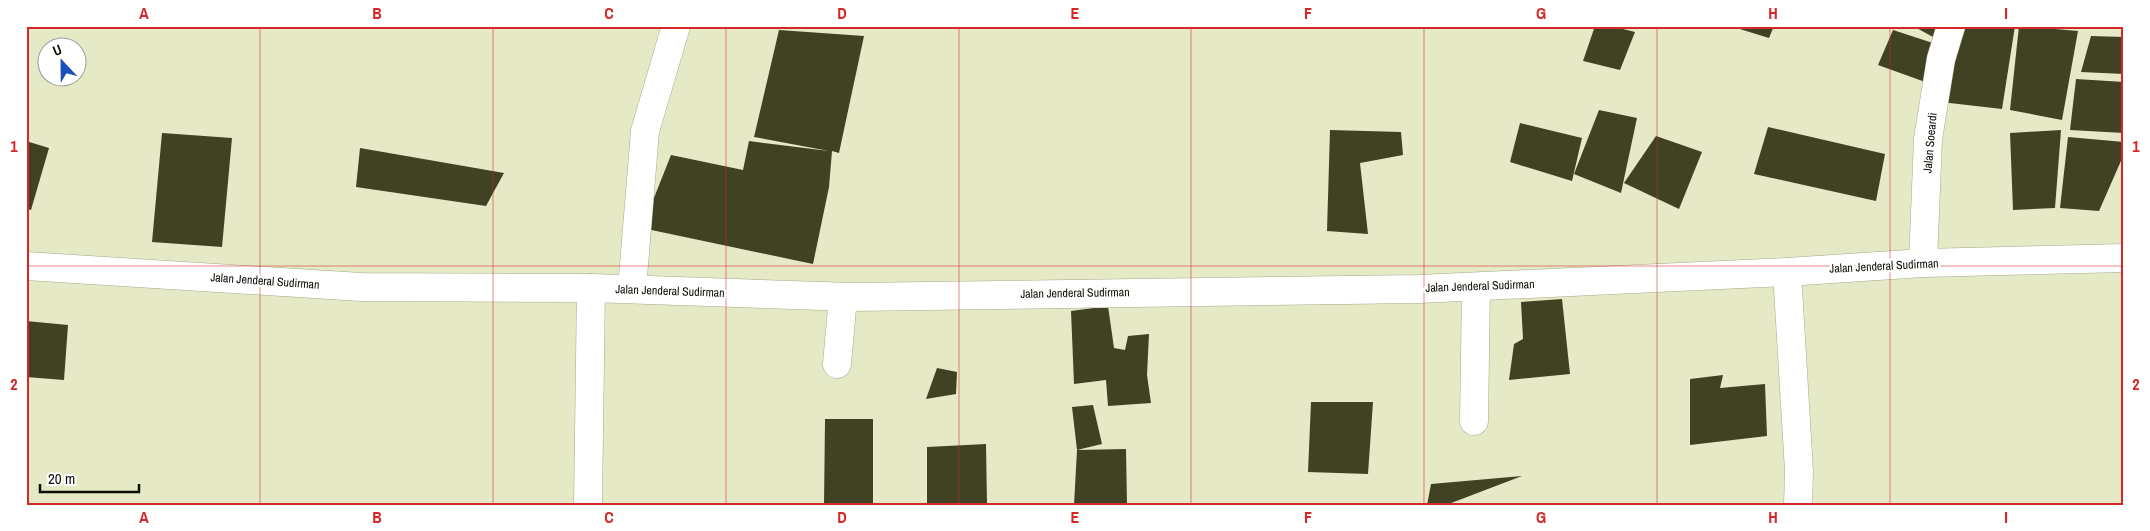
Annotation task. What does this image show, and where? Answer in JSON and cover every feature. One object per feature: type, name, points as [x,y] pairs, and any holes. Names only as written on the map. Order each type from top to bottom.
[{"type":"main road","points":[[632,289],[645,131],[676,26]]},
{"type":"main road","name":"Jalan Soeardi","points":[[1923,263],[1928,139],[1941,59],[1951,26]]},
{"type":"main road","name":"Jalan Jenderal Sudirman","points":[[26,266],[361,286],[591,288],[844,296],[1476,286],[1787,272],[1923,263],[2124,258]]},
{"type":"main road","points":[[1787,272],[1798,471],[1798,505]]},
{"type":"main road","points":[[1474,421],[1476,286]]},
{"type":"main road","points":[[588,505],[591,288]]},
{"type":"main road","points":[[837,364],[844,296]]},
{"type":"building","points":[[1595,26],[1611,26],[1635,32],[1620,70],[1583,61]]},
{"type":"building","points":[[1730,26],[1774,26],[1769,38]]},
{"type":"building","points":[[1913,26],[1938,26],[1933,37]]},
{"type":"building","points":[[1961,26],[2015,26],[2002,109],[1941,102]]},
{"type":"building","points":[[2019,26],[2078,31],[2062,120],[2010,110]]},
{"type":"building","points":[[779,30],[864,36],[839,153],[832,151],[829,187],[813,264],[642,228],[671,155],[743,170],[749,141],[829,151],[754,137]]},
{"type":"building","points":[[1893,30],[1939,45],[1928,83],[1878,65]]},
{"type":"building","points":[[2091,36],[2124,37],[2124,74],[2081,72]]},
{"type":"building","points":[[2076,79],[2124,82],[2124,133],[2070,130]]},
{"type":"building","points":[[1599,110],[1637,118],[1621,193],[1574,174]]},
{"type":"building","points":[[1520,123],[1582,138],[1572,181],[1510,162]]},
{"type":"building","points":[[1768,127],[1885,154],[1876,201],[1754,174]]},
{"type":"building","points":[[1330,130],[1401,132],[1403,155],[1360,163],[1368,234],[1327,231]]},
{"type":"building","points":[[2061,130],[2055,208],[2013,210],[2010,133]]},
{"type":"building","points":[[162,133],[232,138],[222,247],[152,242]]},
{"type":"building","points":[[1656,136],[1702,152],[1679,209],[1624,183]]},
{"type":"building","points":[[2068,137],[2124,142],[2124,154],[2099,211],[2060,208]]},
{"type":"building","points":[[26,141],[49,148],[31,210],[26,209]]},
{"type":"building","points":[[360,148],[504,173],[486,206],[356,187]]},
{"type":"building","points":[[1562,299],[1570,374],[1509,380],[1514,344],[1523,339],[1521,302]]},
{"type":"building","points":[[1108,306],[1114,348],[1125,350],[1128,336],[1149,334],[1147,375],[1151,403],[1108,406],[1106,380],[1074,384],[1071,311]]},
{"type":"building","points":[[26,321],[68,325],[64,380],[26,377]]},
{"type":"building","points":[[937,368],[957,372],[956,394],[926,399]]},
{"type":"building","points":[[1723,375],[1720,388],[1765,384],[1767,436],[1690,445],[1690,379]]},
{"type":"building","points":[[1311,402],[1373,402],[1368,474],[1308,472]]},
{"type":"building","points":[[1093,405],[1102,444],[1077,450],[1072,407]]},
{"type":"building","points":[[825,419],[873,419],[873,505],[824,505]]},
{"type":"building","points":[[986,444],[987,505],[927,505],[927,447]]},
{"type":"building","points":[[1126,449],[1127,505],[1074,505],[1077,450]]},
{"type":"building","points":[[1522,476],[1446,505],[1427,505],[1431,484]]}]
